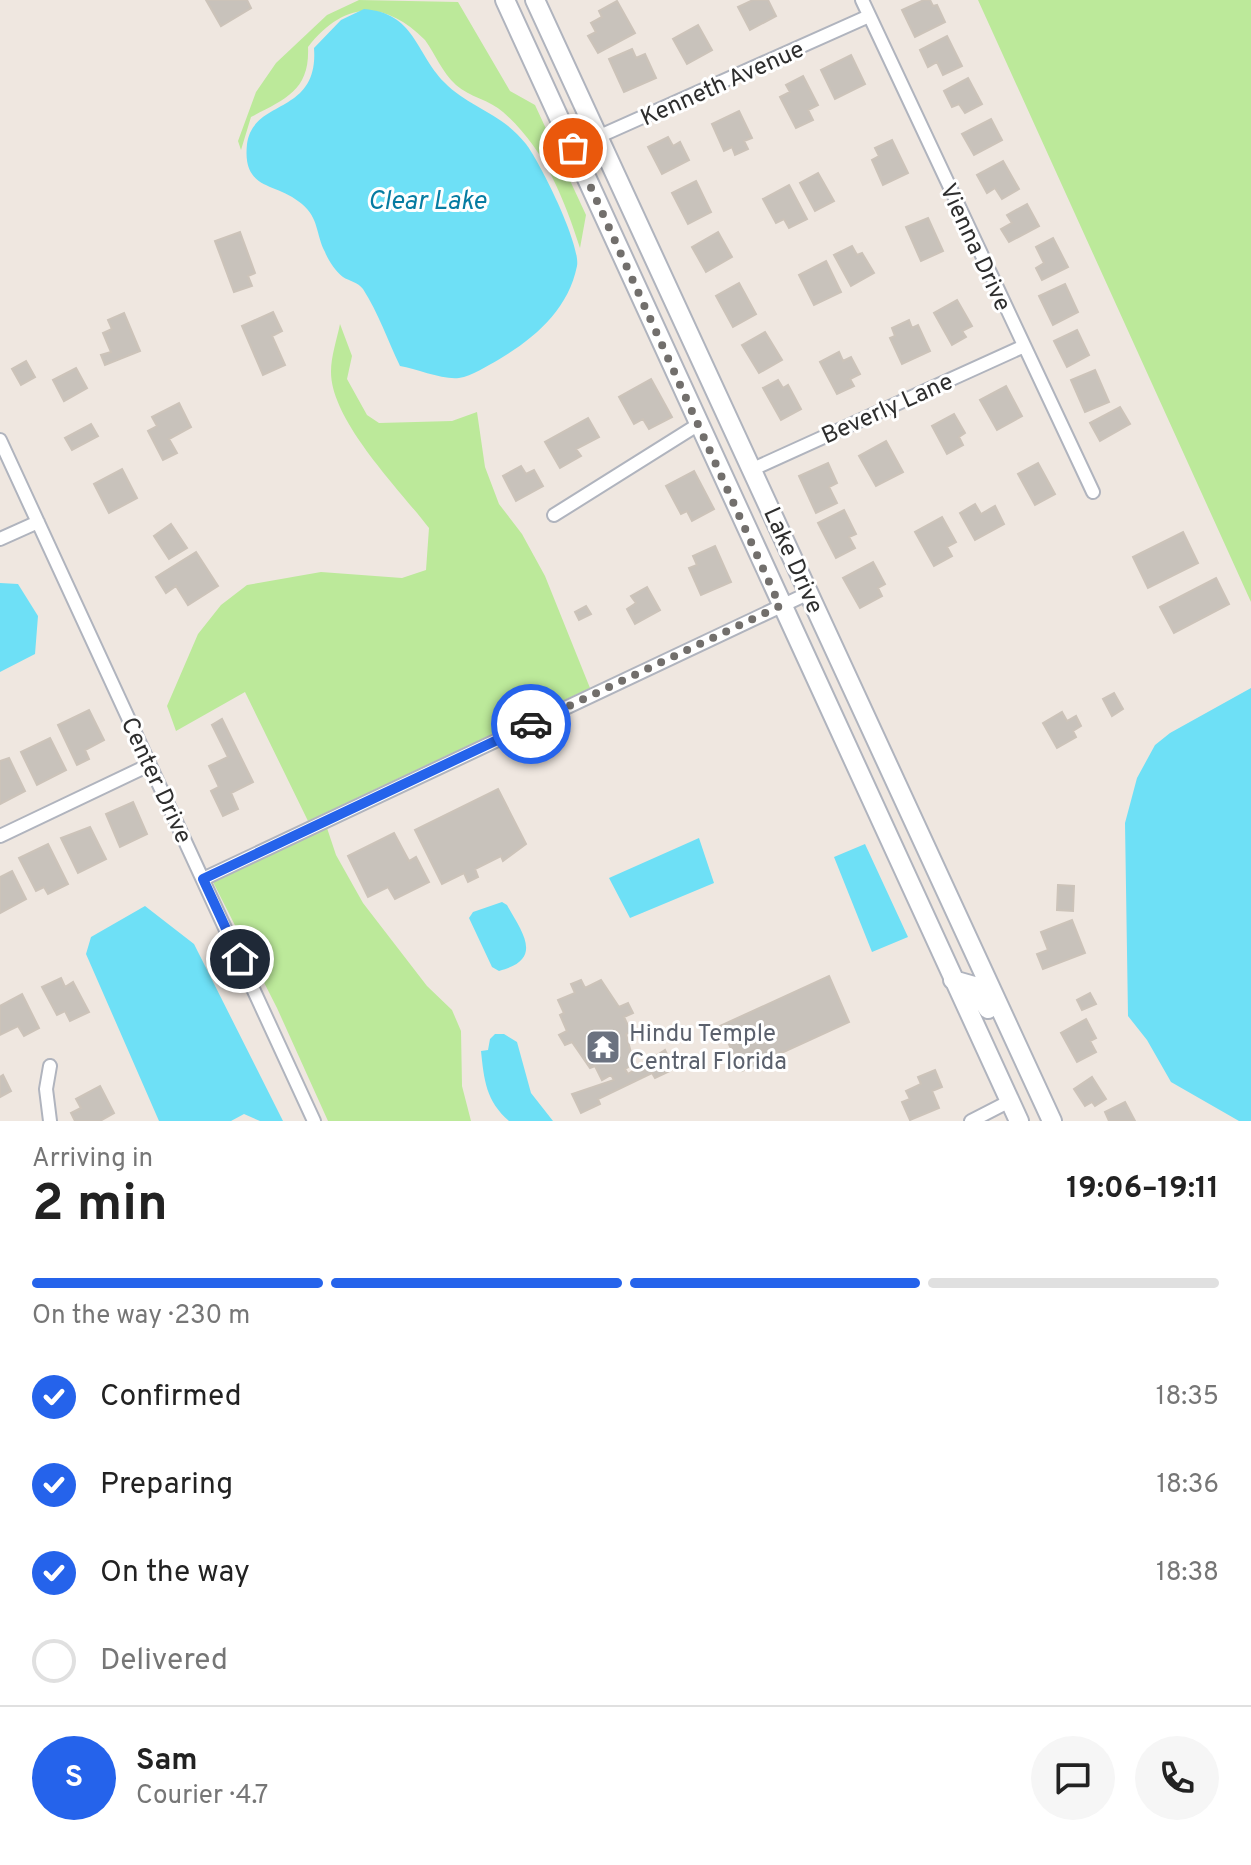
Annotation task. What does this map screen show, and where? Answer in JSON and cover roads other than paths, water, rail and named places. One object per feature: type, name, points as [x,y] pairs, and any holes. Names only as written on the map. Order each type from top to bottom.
[{"type":"main road","name":"Lake Drive","points":[[505,0],[780,606],[1019,1121]]},
{"type":"main road","name":"Lake Drive","points":[[535,0],[1052,1121]]},
{"type":"main road","points":[[916,896],[942,882]]},
{"type":"main road","points":[[953,980],[974,986],[981,994],[1039,1121]]},
{"type":"street","name":"Vienna Drive","points":[[862,0],[1022,347],[1093,492]]},
{"type":"street","name":"Kenneth Avenue","points":[[573,148],[600,139],[869,16]]},
{"type":"street","name":"Beverly Lane","points":[[753,469],[1022,347]]},
{"type":"street","points":[[554,515],[699,424]]},
{"type":"street","name":"Center Drive","points":[[0,440],[314,1121]]},
{"type":"street","points":[[0,539],[38,522]]},
{"type":"street","points":[[203,879],[809,593]]},
{"type":"street","points":[[0,836],[149,765]]},
{"type":"street","points":[[50,1066],[46,1089],[50,1121]]},
{"type":"street","points":[[971,1121],[1010,1101]]},
{"type":"water","name":"Clear Lake","points":[[364,9],[381,12],[404,26],[444,82],[506,124],[526,144],[558,204],[577,255],[573,282],[548,321],[525,342],[498,360],[464,377],[445,377],[400,366],[361,287],[343,277],[332,266],[308,209],[255,178],[247,159],[247,144],[252,129],[261,119],[297,96],[306,85],[313,70],[314,48],[341,20]]},
{"type":"water","points":[[0,583],[18,584],[38,616],[35,654],[0,672]]},
{"type":"water","points":[[1251,688],[1251,1121],[1239,1121],[1171,1082],[1147,1040],[1128,1016],[1125,823],[1137,778],[1155,745],[1170,733]]},
{"type":"water","points":[[699,838],[714,883],[630,918],[609,878]]},
{"type":"water","points":[[865,844],[908,937],[872,952],[834,857]]},
{"type":"water","points":[[502,902],[507,905],[523,935],[526,952],[513,966],[499,971],[492,967],[469,918],[473,912]]},
{"type":"water","points":[[145,906],[194,944],[283,1121],[260,1121],[244,1114],[231,1121],[159,1121],[86,954],[91,937]]},
{"type":"water","points":[[495,1034],[504,1034],[517,1042],[531,1093],[553,1121],[509,1121],[495,1106],[485,1081],[481,1051],[488,1050],[490,1039]]},
{"type":"place","name":"Hindu Temple Central Florida","points":[[603,1047]]}]
